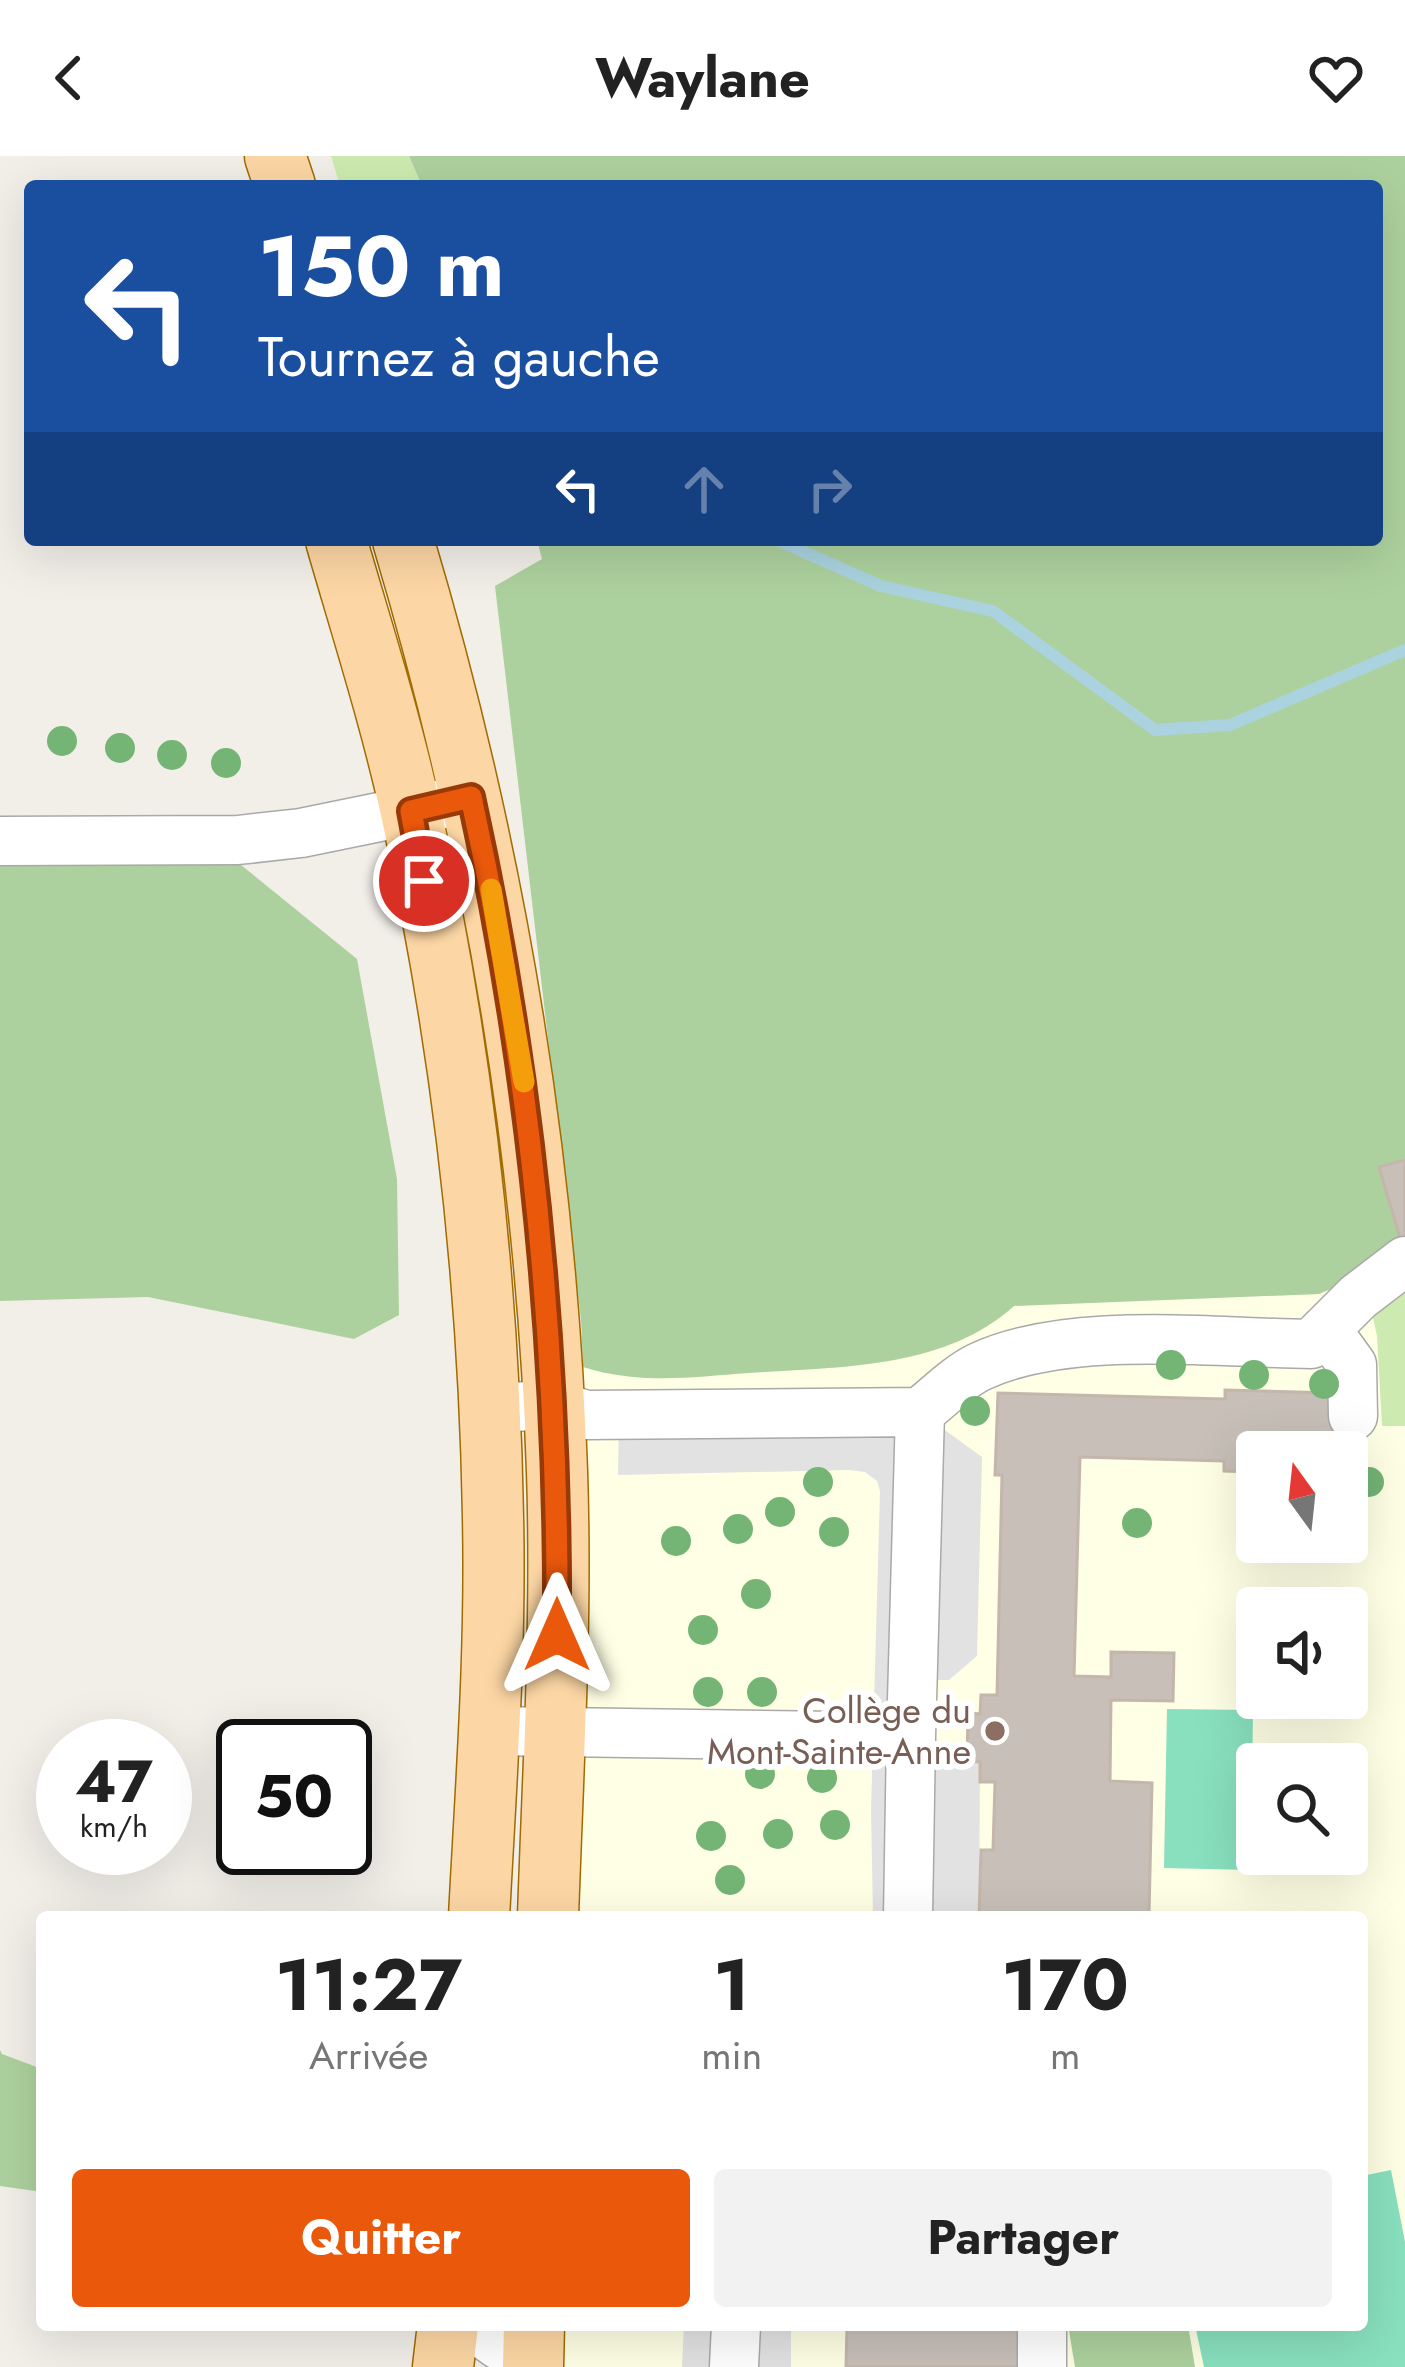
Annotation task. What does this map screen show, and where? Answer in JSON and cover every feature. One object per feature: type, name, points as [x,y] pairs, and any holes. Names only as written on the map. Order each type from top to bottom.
[{"type":"main road","points":[[338,546],[411,811],[462,1099],[489,1408],[494,1549],[479,1911]]},
{"type":"main road","points":[[405,546],[471,797],[502,946],[541,1219],[558,1529],[548,1911]]},
{"type":"main road","points":[[443,2367],[447,2331]]},
{"type":"lane","points":[[0,841],[238,840],[301,833],[471,797]]},
{"type":"lane","points":[[489,1408],[554,1405],[586,1415],[920,1412],[979,1368],[1050,1347],[1100,1342],[1312,1344],[1382,1276],[1405,1261]]},
{"type":"lane","points":[[1326,1329],[1352,1365],[1353,1416]]},
{"type":"lane","points":[[908,1911],[920,1412]]},
{"type":"lane","points":[[489,1731],[911,1737]]},
{"type":"lane","points":[[480,2331],[499,2345],[534,2347]]},
{"type":"lane","points":[[734,2367],[736,2331]]},
{"type":"lane","points":[[1042,2331],[1042,2367]]},
{"type":"shaded area","name":"Collège du Mont-Sainte-Anne","points":[[1405,1160],[1405,2367],[563,2367],[564,2331],[1368,2331],[1368,1911],[578,1911],[589,1564],[581,1320],[1319,1294],[1338,1286],[1379,1167]]},
{"type":"shaded area","points":[[920,1412],[982,1457],[977,1656],[949,1680],[913,1680],[912,1761],[980,1762],[979,1911],[873,1911],[877,1481],[865,1472],[849,1470],[618,1475],[619,1415]]},
{"type":"shaded area","points":[[684,2331],[791,2331],[791,2367],[682,2367]]},
{"type":"green space","points":[[331,156],[409,156],[419,180],[338,180]]},
{"type":"green space","points":[[409,156],[1405,156],[1405,1160],[1379,1168],[1400,1238],[1338,1286],[1319,1294],[1014,1306],[956,1342],[854,1366],[666,1378],[583,1367],[495,586],[542,559],[539,546],[1383,546],[1383,180],[419,180]]},
{"type":"green space","points":[[235,860],[357,959],[397,1179],[399,1315],[354,1339],[148,1297],[0,1301],[0,862]]},
{"type":"green space","points":[[1405,1282],[1405,1426],[1382,1426],[1371,1309]]},
{"type":"green space","points":[[1167,1709],[1236,1710],[1236,1719],[1253,1719],[1253,1743],[1236,1743],[1236,1870],[1164,1868]]},
{"type":"green space","points":[[0,2050],[36,2067],[36,2191],[0,2186]]},
{"type":"green space","points":[[1391,2170],[1405,2242],[1405,2367],[1204,2367],[1196,2331],[1368,2331],[1368,2175]]},
{"type":"green space","points":[[1069,2331],[1189,2331],[1195,2367],[1075,2367]]},
{"type":"building","points":[[1405,1160],[1405,1237],[1400,1238],[1379,1167]]},
{"type":"building","points":[[1225,1390],[1333,1393],[1332,1431],[1236,1431],[1236,1471],[1224,1471],[1224,1461],[1080,1457],[1074,1676],[1111,1677],[1111,1652],[1174,1653],[1173,1701],[1111,1700],[1110,1781],[1152,1783],[1149,1911],[979,1911],[981,1850],[993,1850],[995,1782],[980,1782],[980,1762],[967,1761],[968,1713],[980,1714],[981,1695],[997,1695],[1002,1475],[995,1475],[998,1393],[1225,1399]]},
{"type":"building","points":[[847,2331],[1029,2331],[1028,2367],[846,2367]]},
{"type":"waterway","points":[[791,546],[881,586],[993,611],[1155,730],[1230,725],[1405,650]]},
{"type":"slow traffic","points":[[491,889],[524,1082]]},
{"type":"place","name":"Collège du Mont-Sainte-Anne","points":[[995,1731]]},
{"type":"route","points":[[424,881],[411,811],[471,797],[510,986],[536,1174],[554,1405],[557,1635]]}]
